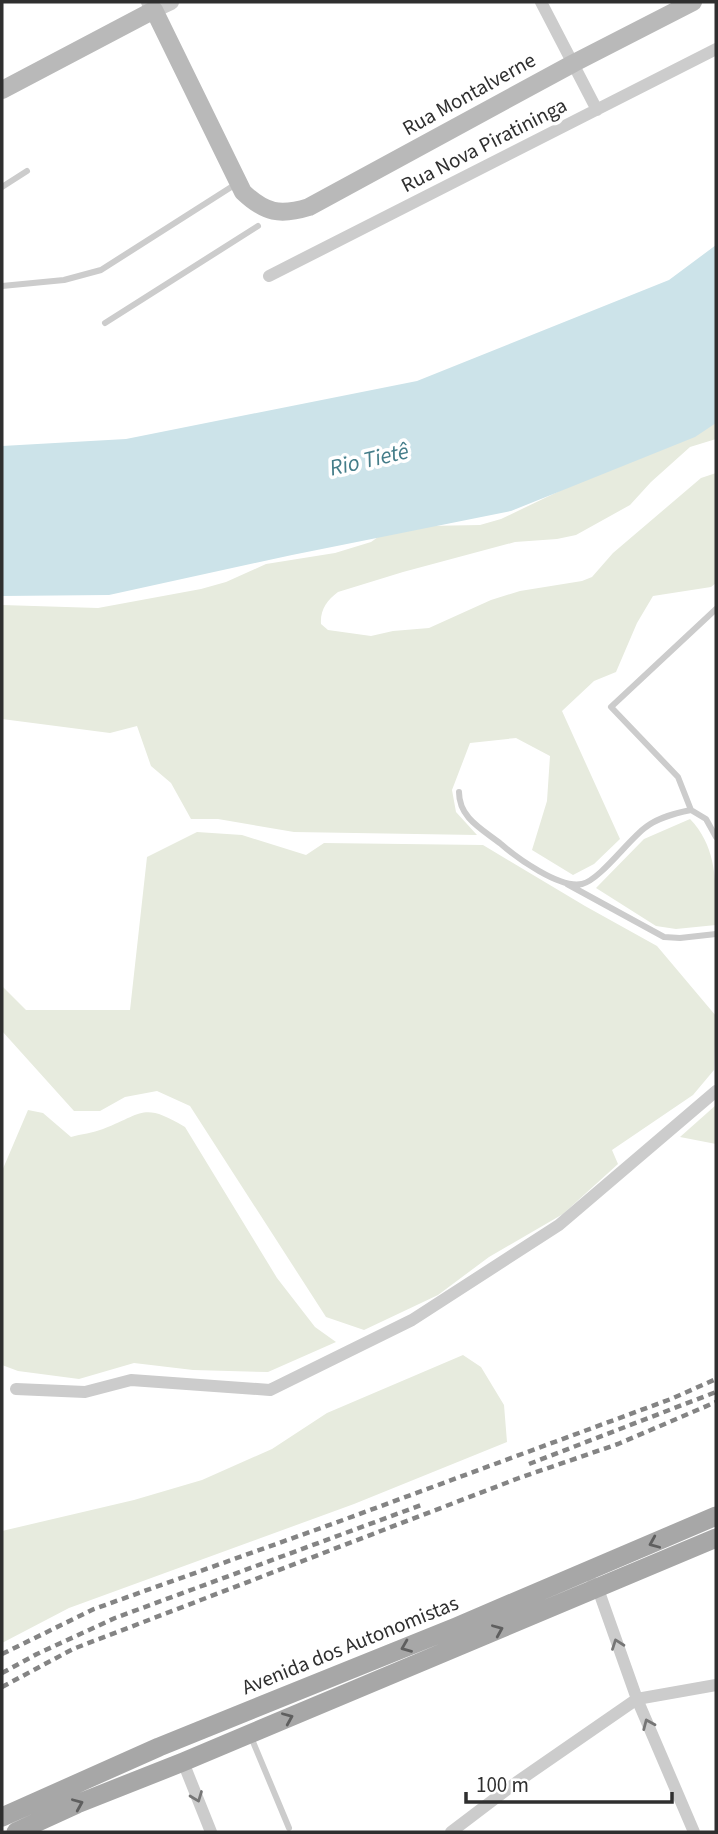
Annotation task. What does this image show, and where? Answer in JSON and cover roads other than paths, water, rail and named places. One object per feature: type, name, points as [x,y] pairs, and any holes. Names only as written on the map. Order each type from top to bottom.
[{"type":"main road","name":"Rua Montalverne","points":[[261,217],[309,207],[574,63],[693,2]]},
{"type":"main road","points":[[2,90],[152,6],[238,183],[261,217]]},
{"type":"main road","name":"Avenida dos Autonomistas","points":[[2,1816],[716,1516]]},
{"type":"main road","name":"Avenida dos Autonomistas","points":[[16,1832],[76,1804],[183,1762],[716,1538]]},
{"type":"main road","points":[[183,1762],[190,1742],[199,1732]]},
{"type":"street","points":[[152,6],[171,2]]},
{"type":"street","points":[[541,2],[597,110]]},
{"type":"street","name":"Rua Nova Piratininga","points":[[269,276],[716,49]]},
{"type":"street","points":[[16,1389],[85,1392],[131,1380],[270,1390],[412,1320],[559,1225],[716,1091]]},
{"type":"street","points":[[581,1573],[598,1589],[637,1699],[694,1832]]},
{"type":"street","points":[[451,1832],[517,1782],[637,1699],[716,1685]]},
{"type":"street","points":[[183,1762],[211,1832]]},
{"type":"lane","points":[[2,187],[27,171]]},
{"type":"lane","points":[[2,286],[64,280],[101,270],[238,183]]},
{"type":"lane","points":[[105,323],[261,217]]},
{"type":"lane","points":[[716,609],[611,707],[678,777],[691,810],[706,819],[716,837]]},
{"type":"lane","points":[[459,792],[459,804],[470,820],[511,853],[567,884],[664,937],[716,934]]},
{"type":"lane","points":[[567,884],[582,884],[594,878],[647,825],[669,815],[691,810]]},
{"type":"lane","points":[[250,1734],[289,1828]]},
{"type":"water","name":"Rio Tietê","points":[[716,245],[716,423],[695,437],[511,511],[109,595],[2,596],[2,446],[126,439],[417,381],[669,280]]},
{"type":"railway","points":[[2,1654],[94,1609],[671,1399],[716,1379]]},
{"type":"railway","points":[[529,1464],[716,1392]]},
{"type":"railway","points":[[2,1687],[73,1649],[519,1478],[618,1444],[716,1402]]},
{"type":"railway","points":[[2,1673],[115,1618],[424,1504]]}]
